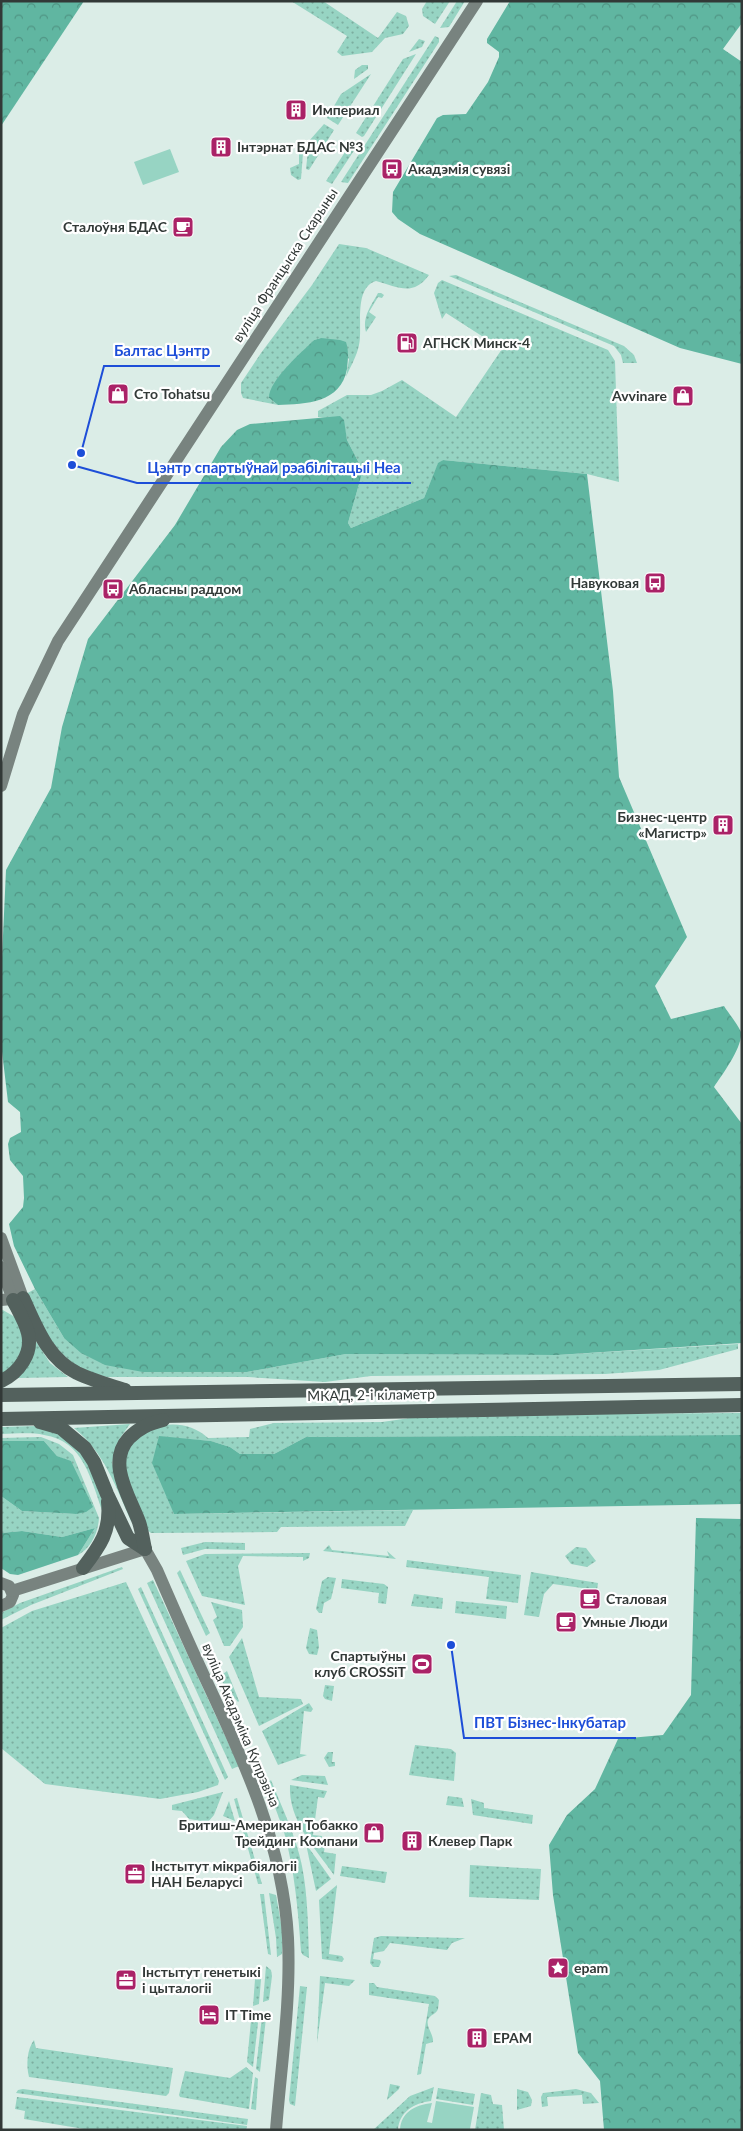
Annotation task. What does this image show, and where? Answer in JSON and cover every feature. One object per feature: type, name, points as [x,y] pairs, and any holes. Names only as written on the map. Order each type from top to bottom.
[{"type":"highway","points":[[1,1381],[14,1374],[24,1360],[29,1341],[28,1332],[12,1300]]},
{"type":"highway","points":[[12,1300],[67,1367],[132,1393]]},
{"type":"highway","name":"МКАД, 2-і кіламетр","points":[[1,1395],[742,1384]]},
{"type":"highway","name":"МКАД, 2-і кіламетр","points":[[1,1419],[742,1405]]},
{"type":"highway","points":[[145,1549],[139,1523],[120,1473],[120,1456],[126,1441],[139,1428],[160,1421],[190,1415]]},
{"type":"highway","points":[[27,1418],[61,1428],[78,1440],[94,1462],[106,1494],[128,1538],[145,1549]]},
{"type":"highway","points":[[83,1568],[98,1548],[108,1524],[106,1494]]},
{"type":"main road","name":"вуліца Францыска Скарыны","points":[[1,786],[22,714],[58,641],[477,1]]},
{"type":"main road","points":[[1,1238],[12,1300]]},
{"type":"main road","points":[[1,1267],[12,1300]]},
{"type":"main road","points":[[12,1591],[145,1549]]},
{"type":"main road","name":"вуліца Акадэміка Купрэвіча","points":[[145,1549],[157,1570],[246,1765],[274,1846],[288,1936],[286,2011],[276,2130]]},
{"type":"main road","points":[[1,1583],[9,1586],[12,1591],[10,1602],[1,1606]]},
{"type":"green space","points":[[1,1],[84,1],[1,126]]},
{"type":"green space","points":[[291,1],[323,1],[378,38],[397,12],[406,16],[409,26],[403,34],[385,38],[372,52],[342,56],[337,52],[347,36]]},
{"type":"green space","points":[[427,1],[450,1],[435,24],[423,16],[422,9]]},
{"type":"green space","points":[[457,1],[465,1],[449,27],[440,28]]},
{"type":"green space","points":[[510,1],[742,1],[742,23],[723,49],[742,62],[742,364],[680,348],[420,234],[398,219],[392,212],[393,192],[437,118],[443,115],[466,114],[488,82],[499,57],[499,52],[487,43],[487,39]]},
{"type":"green space","points":[[435,36],[439,38],[439,42],[348,183],[341,182]]},
{"type":"green space","points":[[419,39],[425,41],[422,47],[409,52]]},
{"type":"green space","points":[[416,54],[364,136],[362,137],[356,133],[403,59]]},
{"type":"green space","points":[[362,65],[368,65],[368,69],[354,79],[355,70]]},
{"type":"green space","points":[[371,74],[338,125],[327,118],[341,94]]},
{"type":"green space","points":[[324,124],[334,130],[309,170],[306,169],[309,141]]},
{"type":"green space","points":[[351,143],[357,146],[332,184],[326,181]]},
{"type":"green space","points":[[170,149],[179,172],[143,185],[134,162]]},
{"type":"green space","points":[[299,153],[303,153],[301,179],[298,180],[291,175],[290,168],[299,164]]},
{"type":"green space","points":[[339,244],[366,248],[429,275],[423,282],[411,288],[398,288],[376,281],[369,285],[364,292],[360,309],[358,349],[346,377],[349,359],[321,338],[314,340],[279,377],[269,398],[278,405],[243,398],[241,383],[312,285]]},
{"type":"green space","points":[[456,275],[624,346],[634,355],[637,363],[623,363],[621,355],[614,346],[449,276]]},
{"type":"green space","points":[[442,280],[608,350],[615,361],[619,482],[587,474],[443,460],[438,464],[424,498],[351,528],[348,523],[361,477],[361,467],[347,440],[343,420],[318,417],[318,411],[347,395],[371,395],[402,380],[456,417],[502,349],[446,313],[442,319],[434,293],[438,283]]},
{"type":"green space","points":[[378,293],[384,295],[382,298],[378,297],[369,312],[376,317],[366,332],[366,316]]},
{"type":"green space","points":[[321,338],[346,342],[348,349],[347,369],[338,389],[330,395],[311,402],[278,405],[269,398],[274,383],[301,352],[314,340]]},
{"type":"green space","points":[[340,416],[344,420],[347,440],[361,467],[361,477],[348,523],[351,528],[424,498],[438,463],[443,460],[587,474],[613,691],[619,777],[687,937],[655,986],[671,1019],[724,1006],[741,1032],[739,1045],[714,1087],[742,1124],[742,1343],[557,1355],[346,1354],[247,1372],[143,1372],[105,1365],[81,1353],[64,1338],[35,1289],[14,1246],[9,1224],[23,1207],[24,1198],[23,1176],[10,1160],[8,1144],[10,1138],[21,1132],[20,1112],[8,1102],[1,1043],[1,979],[6,870],[51,788],[62,727],[88,639],[175,525],[221,447],[237,430],[250,424]]},
{"type":"green space","points":[[35,1289],[64,1338],[247,1372],[346,1354],[557,1355],[738,1344],[738,1349],[659,1370],[605,1374],[371,1376],[325,1382],[248,1377],[107,1377],[90,1372],[77,1365],[56,1347],[24,1295]]},
{"type":"green space","points":[[1,1309],[15,1317],[24,1335],[20,1362],[1,1378]]},
{"type":"green space","points":[[35,1340],[50,1363],[68,1377],[18,1378]]},
{"type":"green space","points":[[742,1413],[742,1435],[306,1437],[274,1454],[240,1454],[230,1447],[211,1441],[159,1437],[174,1514],[413,1510],[405,1526],[281,1527],[277,1532],[151,1533],[146,1529],[123,1468],[126,1454],[133,1442],[144,1433],[156,1427],[169,1425],[183,1425],[196,1430],[208,1438],[249,1437],[250,1429],[274,1423],[382,1422],[431,1415]]},
{"type":"green space","points":[[130,1424],[120,1438],[112,1463],[134,1520],[131,1521],[101,1459],[84,1437],[74,1428]]},
{"type":"green space","points":[[1,1427],[46,1427],[83,1447],[104,1504],[103,1513],[90,1475],[77,1454],[68,1445],[58,1439],[39,1434],[1,1434]]},
{"type":"green space","points":[[742,1435],[742,1504],[174,1514],[152,1463],[159,1436],[211,1441],[230,1447],[240,1454],[274,1454],[306,1437]]},
{"type":"green space","points":[[41,1437],[59,1444],[73,1455],[99,1518],[93,1540],[78,1555],[95,1528],[62,1537],[22,1531],[1,1533],[1,1496],[22,1511],[76,1514],[71,1462],[57,1456],[44,1441],[1,1441],[1,1438]]},
{"type":"green space","points":[[1,1441],[44,1441],[57,1456],[71,1461],[93,1507],[86,1512],[76,1514],[22,1511],[1,1496]]},
{"type":"green space","points":[[696,1518],[742,1519],[742,2130],[604,2130],[600,2081],[578,2053],[553,1895],[549,1845],[567,1815],[595,1789],[618,1739],[663,1735],[691,1695]]},
{"type":"green space","points":[[95,1528],[78,1555],[18,1575],[10,1574],[1,1568],[1,1533],[22,1531],[62,1537]]},
{"type":"green space","points":[[205,1542],[245,1543],[245,1550],[205,1549],[183,1555],[181,1548]]},
{"type":"green space","points":[[329,1545],[332,1550],[389,1556],[387,1551],[396,1559],[323,1551]]},
{"type":"green space","points":[[576,1547],[586,1548],[596,1561],[587,1567],[571,1564],[565,1556]]},
{"type":"green space","points":[[310,1553],[309,1558],[303,1561],[303,1557],[243,1556],[238,1566],[245,1605],[202,1596],[186,1561],[205,1554]]},
{"type":"green space","points":[[407,1560],[521,1575],[518,1603],[486,1599],[489,1577],[406,1567]]},
{"type":"green space","points":[[122,1567],[123,1569],[31,1605],[1,1620],[1,1613],[20,1603]]},
{"type":"green space","points":[[180,1570],[210,1633],[206,1636],[177,1573]]},
{"type":"green space","points":[[531,1572],[598,1583],[597,1590],[553,1584],[544,1594],[539,1617],[524,1615]]},
{"type":"green space","points":[[328,1577],[336,1578],[331,1599],[324,1603],[322,1613],[319,1613],[316,1609],[322,1581]]},
{"type":"green space","points":[[342,1579],[384,1584],[388,1587],[386,1604],[378,1603],[379,1593],[341,1588]]},
{"type":"green space","points":[[153,1580],[239,1766],[232,1769],[147,1583]]},
{"type":"green space","points":[[126,1582],[219,1781],[218,1785],[198,1792],[160,1799],[45,1784],[1,1748],[1,1628],[32,1611]]},
{"type":"green space","points":[[141,1587],[228,1777],[225,1780],[138,1589]]},
{"type":"green space","points":[[414,1594],[443,1598],[442,1609],[411,1606]]},
{"type":"green space","points":[[456,1601],[507,1606],[506,1619],[455,1613]]},
{"type":"green space","points":[[211,1602],[242,1610],[243,1627],[230,1646],[224,1646],[213,1620],[217,1617]]},
{"type":"green space","points":[[310,1628],[317,1630],[319,1647],[317,1655],[309,1654],[306,1648]]},
{"type":"green space","points":[[242,1638],[259,1697],[301,1699],[303,1704],[259,1726],[229,1657]]},
{"type":"green space","points":[[227,1671],[238,1702],[224,1685],[220,1676]]},
{"type":"green space","points":[[325,1685],[334,1686],[332,1701],[325,1699],[323,1696]]},
{"type":"green space","points":[[309,1703],[313,1709],[311,1712],[304,1711],[300,1754],[307,1755],[278,1765],[262,1731]]},
{"type":"green space","points":[[415,1745],[451,1749],[456,1753],[454,1781],[409,1775]]},
{"type":"green space","points":[[328,1752],[333,1752],[332,1762],[335,1762],[335,1766],[329,1767],[324,1758]]},
{"type":"green space","points":[[302,1775],[325,1776],[328,1785],[291,1780]]},
{"type":"green space","points":[[271,1780],[292,1833],[302,1866],[307,1900],[309,1958],[301,1952],[291,1862],[284,1832],[267,1784]]},
{"type":"green space","points":[[290,1785],[327,1791],[324,1798],[318,1797],[313,1835],[322,1836],[321,1846],[325,1846],[324,1852],[336,1854],[334,1875],[311,1844],[298,1822],[293,1810]]},
{"type":"green space","points":[[223,1792],[214,1815],[208,1822],[189,1819],[182,1811],[172,1810],[172,1805]]},
{"type":"green space","points":[[448,1796],[462,1798],[464,1807],[446,1805]]},
{"type":"green space","points":[[237,1798],[262,1884],[258,1884],[234,1799]]},
{"type":"green space","points":[[471,1799],[484,1803],[484,1808],[533,1815],[532,1824],[473,1815]]},
{"type":"green space","points":[[229,1801],[235,1821],[223,1816]]},
{"type":"green space","points":[[306,1844],[331,1879],[316,1891]]},
{"type":"green space","points":[[470,1865],[541,1869],[539,1900],[469,1897]]},
{"type":"green space","points":[[342,1866],[387,1872],[385,1883],[340,1876]]},
{"type":"green space","points":[[337,1885],[329,1954],[342,1956],[344,1959],[342,1962],[322,1959],[319,1900]]},
{"type":"green space","points":[[269,1893],[276,1895],[283,1934],[282,1954],[277,1957],[276,1938]]},
{"type":"green space","points":[[260,1894],[264,1894],[271,1955],[268,1954]]},
{"type":"green space","points":[[381,1936],[465,1938],[452,1943],[447,1950],[390,1943],[384,1951],[374,1953],[373,1959],[380,1960],[381,1962],[379,1967],[373,1967],[370,1963],[374,1938]]},
{"type":"green space","points":[[256,1966],[262,1967],[259,2004],[253,2006]]},
{"type":"green space","points":[[266,1966],[271,1970],[272,1976],[269,2000],[263,2002]]},
{"type":"green space","points":[[320,1976],[355,1980],[349,1986],[325,1983],[317,2043]]},
{"type":"green space","points":[[369,1983],[374,1983],[377,1987],[435,1996],[439,2000],[437,2011],[428,2021],[433,2042],[426,2044],[421,2074],[417,2075],[429,2004],[369,1995]]},
{"type":"green space","points":[[300,1986],[307,1987],[295,2106],[290,2104],[289,2100]]},
{"type":"green space","points":[[252,2010],[259,2014],[253,2067],[247,2062]]},
{"type":"green space","points":[[262,2016],[266,2018],[260,2072],[256,2069]]},
{"type":"green space","points":[[34,2040],[36,2048],[173,2068],[169,2093],[166,2096],[29,2077],[28,2057]]},
{"type":"green space","points":[[246,2067],[253,2073],[249,2109],[180,2097],[179,2095],[185,2071],[230,2078]]},
{"type":"green space","points":[[255,2077],[258,2079],[256,2110],[251,2109]]},
{"type":"green space","points":[[390,2084],[400,2086],[387,2100]]},
{"type":"green space","points":[[434,2087],[431,2101],[413,2106],[404,2113],[398,2130],[373,2130],[410,2096]]},
{"type":"green space","points":[[438,2088],[475,2094],[473,2105],[436,2099]]},
{"type":"green space","points":[[23,2089],[248,2119],[247,2125],[16,2093],[18,2090]]},
{"type":"green space","points":[[517,2089],[528,2092],[532,2100],[531,2106],[517,2110]]},
{"type":"green space","points":[[576,2089],[591,2093],[599,2103],[583,2104],[582,2095],[547,2097],[548,2106],[542,2107],[541,2097],[543,2093]]},
{"type":"green space","points":[[481,2093],[491,2095],[493,2104],[502,2105],[504,2130],[475,2130]]},
{"type":"green space","points":[[17,2097],[247,2126],[246,2130],[90,2130],[24,2119],[25,2111],[15,2109]]},
{"type":"green space","points":[[436,2101],[474,2107],[470,2129],[474,2130],[400,2130],[403,2118],[410,2110],[432,2103],[427,2122],[432,2123]]},
{"type":"place","name":"Империал","points":[[296,110]]},
{"type":"place","name":"Інтэрнат БДАС №3","points":[[221,147]]},
{"type":"place","name":"Акадэмія сувязі","points":[[392,169]]},
{"type":"place","name":"Сталоўня БДАС","points":[[183,227]]},
{"type":"place","name":"АГНСК Минск-4","points":[[407,343]]},
{"type":"place","name":"Сто Tohatsu","points":[[118,394]]},
{"type":"place","name":"Avvinare","points":[[683,396]]},
{"type":"place","name":"Балтас Цэнтр","points":[[81,453]]},
{"type":"place","name":"Цэнтр спартыўнай рэабілітацыі Неа","points":[[72,465]]},
{"type":"place","name":"Навуковая","points":[[655,583]]},
{"type":"place","name":"Абласны раддом","points":[[113,589]]},
{"type":"place","name":"Бизнес-центр «Магистр»","points":[[723,825]]},
{"type":"place","name":"Сталовая","points":[[590,1599]]},
{"type":"place","name":"Умные Люди","points":[[566,1622]]},
{"type":"place","name":"ПВТ Бізнес-Інкубатар","points":[[451,1645]]},
{"type":"place","name":"Спартыўны клуб CROSSiT","points":[[422,1664]]},
{"type":"place","name":"Бритиш-Американ Тобакко Трейдинг Компани","points":[[374,1833]]},
{"type":"place","name":"Клевер Парк","points":[[412,1841]]},
{"type":"place","name":"Інстытут мікрабіялогіі НАН Беларусі","points":[[135,1874]]},
{"type":"place","name":"epam","points":[[558,1968]]},
{"type":"place","name":"Інстытут генетыкі і цыталогіі","points":[[126,1980]]},
{"type":"place","name":"IT Time","points":[[209,2015]]},
{"type":"place","name":"EPAM","points":[[477,2038]]}]
